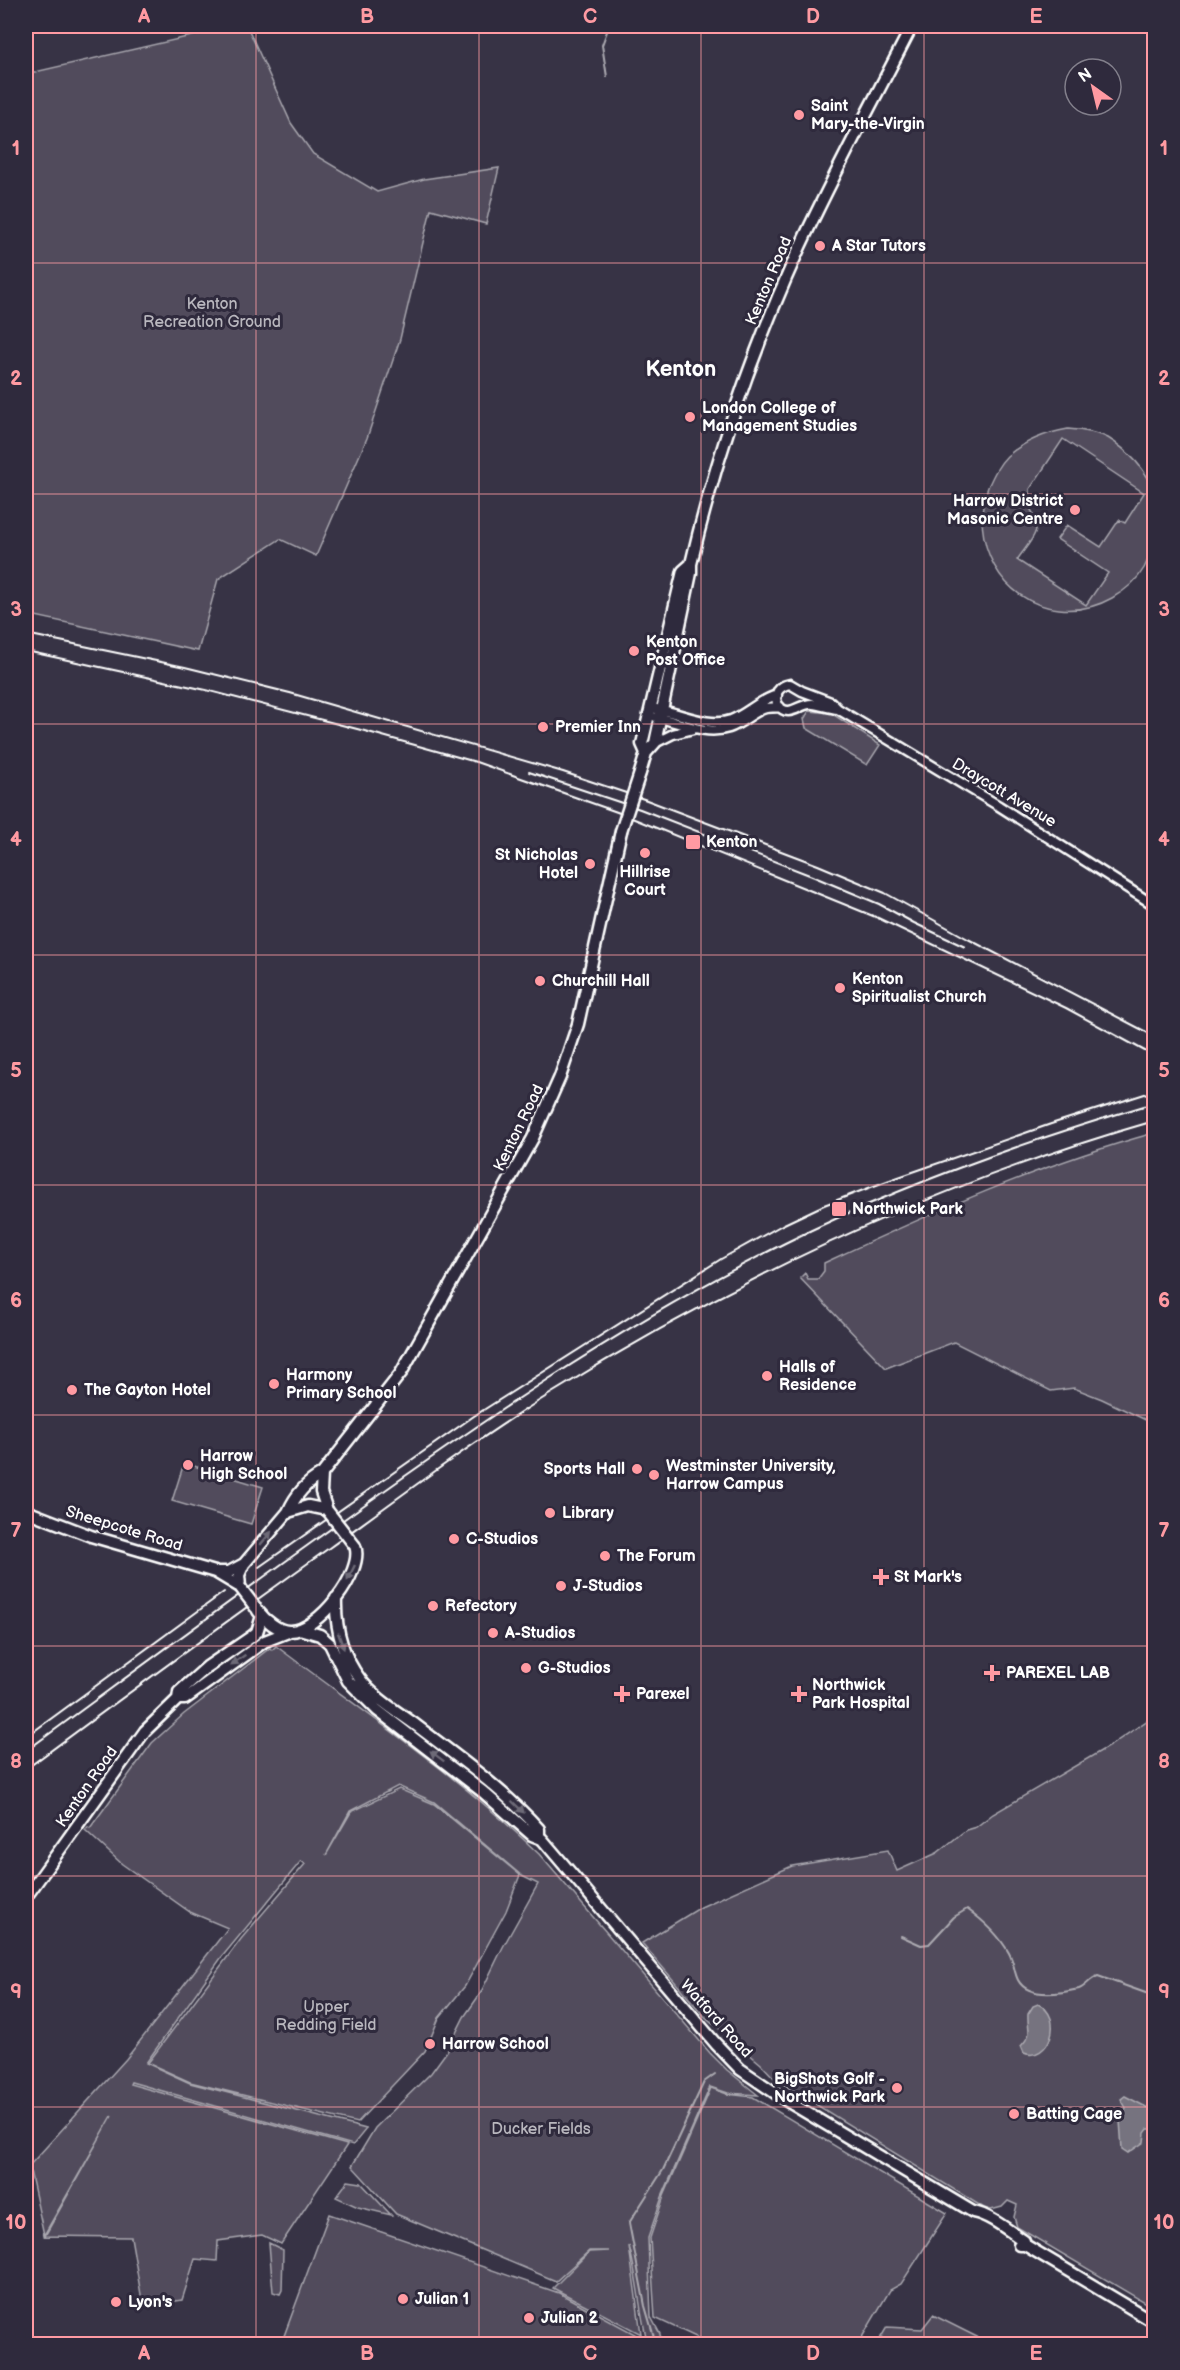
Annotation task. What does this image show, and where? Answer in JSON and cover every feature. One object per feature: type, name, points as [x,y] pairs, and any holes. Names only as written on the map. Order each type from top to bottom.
[{"type":"main road","name":"Kenton Road","points":[[288,1512],[293,1501],[313,1479],[322,1474],[401,1373],[533,1138],[560,1077],[578,1024],[621,831],[646,753],[655,743],[691,564],[717,463],[766,326],[799,249],[912,26]]},
{"type":"main road","name":"Kenton Road","points":[[646,753],[642,744],[683,571],[691,564]]},
{"type":"main road","points":[[322,1474],[321,1492],[327,1510],[355,1546],[357,1559],[336,1598],[318,1619],[303,1630],[288,1632],[274,1626],[259,1612],[240,1587],[239,1575],[244,1564],[288,1512],[308,1506],[327,1510]]},
{"type":"main road","name":"Sheepcote Road","points":[[26,1511],[91,1536],[215,1572],[240,1587]]},
{"type":"main road","points":[[215,1572],[229,1572],[244,1564]]},
{"type":"main road","name":"Watford Road","points":[[336,1598],[335,1621],[339,1637],[360,1680],[384,1702],[490,1782],[520,1809],[539,1829],[539,1836],[710,2038],[740,2068],[787,2101],[973,2212],[980,2213],[1024,2241],[1025,2245],[1155,2322]]},
{"type":"main road","name":"Kenton Road","points":[[26,1897],[146,1731],[178,1699],[179,1692],[203,1671],[257,1632],[259,1612]]},
{"type":"main road","name":"Watford Road","points":[[303,1630],[320,1635],[330,1644],[348,1681],[377,1710],[483,1792],[532,1835],[539,1836]]},
{"type":"main road","name":"Kenton Road","points":[[178,1699],[185,1699],[265,1641],[288,1632]]},
{"type":"street","name":"Draycott Avenue","points":[[777,695],[783,686],[790,684],[802,691],[826,699],[837,709],[999,806],[1155,905]]},
{"type":"street","points":[[802,691],[803,705]]},
{"type":"street","points":[[650,712],[722,722],[737,717],[777,695],[780,707],[765,708],[727,729],[709,731],[693,729],[673,734],[655,743]]},
{"type":"street","name":"Draycott Avenue","points":[[780,707],[790,712],[803,705],[812,704],[837,709]]},
{"type":"street","points":[[662,714],[693,729]]},
{"type":"green space","name":"Kenton Recreation Ground","points":[[235,26],[247,26],[291,123],[313,154],[377,192],[424,179],[499,168],[486,224],[431,209],[400,339],[367,438],[316,556],[280,539],[218,579],[198,651],[26,614],[26,74]]},
{"type":"green space","points":[[1068,429],[1108,438],[1129,454],[1142,469],[1155,497],[1152,548],[1144,568],[1131,584],[1112,598],[1100,604],[1079,609],[1059,609],[1038,604],[1021,595],[1006,582],[994,566],[986,547],[982,527],[983,507],[988,487],[1004,459],[1028,442]],"holes":[[[1063,439],[1144,493],[1125,523],[1119,520],[1101,547],[1067,525],[1057,539],[1108,573],[1086,605],[1017,560],[1036,530],[1035,517],[1031,510],[1030,489]]]},
{"type":"green space","points":[[809,711],[831,713],[880,745],[867,765],[806,728],[804,719]]},
{"type":"green space","name":"Northwick Park","points":[[1154,1133],[1154,1424],[1074,1388],[1051,1391],[954,1342],[886,1368],[800,1278],[805,1273],[808,1279],[818,1279],[824,1271],[824,1263],[987,1191],[1070,1159]]},
{"type":"green space","points":[[184,1463],[263,1487],[251,1524],[172,1501]]},
{"type":"green space","points":[[276,1646],[411,1746],[508,1825],[539,1854],[710,2053],[758,2095],[728,2093],[710,2087],[662,2197],[648,2238],[651,2317],[660,2334],[661,2344],[648,2344],[629,2246],[641,2334],[553,2288],[589,2252],[609,2251],[589,2251],[556,2281],[396,2214],[352,2166],[375,2128],[431,2073],[447,2051],[538,1884],[522,1876],[434,1802],[398,1786],[350,1811],[326,1855],[351,1812],[399,1789],[434,1804],[520,1875],[506,1911],[465,1986],[439,2018],[425,2051],[357,2123],[190,2082],[148,2063],[241,1939],[305,1864],[301,1861],[221,1958],[146,2063],[190,2083],[366,2129],[353,2145],[131,2082],[130,2084],[347,2145],[281,2244],[262,2235],[218,2241],[217,2261],[195,2259],[182,2300],[143,2306],[131,2237],[45,2236],[112,2116],[44,2235],[29,2166],[126,2059],[228,1928],[190,1912],[122,1864],[85,1830],[90,1828],[152,1743],[184,1714],[270,1648],[272,1650]]},
{"type":"green space","points":[[1154,1716],[1154,2308],[1017,2227],[1014,2217],[1017,2205],[1008,2201],[1002,2207],[991,2210],[984,2208],[776,2080],[761,2064],[703,2015],[642,1943],[701,1907],[792,1866],[888,1850],[897,1871],[937,1853],[966,1830],[976,1827],[993,1814],[1111,1745]]},
{"type":"green space","points":[[711,2088],[727,2094],[753,2097],[947,2213],[901,2284],[890,2290],[858,2344],[711,2344],[655,2318],[650,2238],[664,2196]]},
{"type":"green space","points":[[348,2181],[361,2183],[391,2215],[358,2207],[336,2197]]},
{"type":"green space","points":[[329,2214],[559,2293],[642,2338],[643,2344],[281,2344]]},
{"type":"green space","points":[[269,2243],[283,2250],[280,2294],[273,2292]]},
{"type":"green space","points":[[933,2315],[991,2344],[877,2344],[887,2327],[922,2329]]},
{"type":"shaded area","points":[[1038,2004],[1046,2010],[1051,2019],[1050,2037],[1040,2051],[1033,2054],[1024,2053],[1021,2046],[1029,2034],[1028,2014],[1033,2006]]},
{"type":"shaded area","points":[[1125,2096],[1148,2108],[1154,2108],[1154,2129],[1148,2129],[1144,2142],[1128,2153],[1122,2149],[1120,2121],[1126,2108],[1121,2099]]},
{"type":"waterway","points":[[607,77],[602,45],[609,26]]},
{"type":"waterway","points":[[901,1936],[921,1945],[929,1944],[954,1917],[967,1909],[1001,1940],[1011,1956],[1018,1980],[1029,1990],[1046,1993],[1072,1991],[1082,1988],[1098,1976],[1154,1996]]},
{"type":"waterway","points":[[656,2344],[645,2306],[629,2223],[663,2170],[704,2082],[715,2074]]},
{"type":"railway","points":[[26,634],[185,667],[290,693],[563,772],[644,799],[885,893],[1154,1036]]},
{"type":"railway","points":[[26,651],[206,690],[361,730],[476,762],[617,812],[878,918],[1066,1008],[1154,1056]]},
{"type":"railway","points":[[529,772],[640,809],[812,876],[879,904],[965,947]]},
{"type":"railway","points":[[259,1567],[474,1416],[721,1259],[782,1225],[824,1205],[887,1181],[1154,1091]]},
{"type":"railway","points":[[26,1751],[431,1458],[546,1381],[664,1308],[785,1243],[875,1201],[1013,1148],[1154,1103]]},
{"type":"railway","points":[[26,1769],[466,1449],[621,1351],[768,1272],[919,1203],[1075,1145],[1154,1121]]},
{"type":"railway","points":[[26,1737],[224,1592]]},
{"type":"place","name":"Saint Mary-the-Virgin","points":[[799,115]]},
{"type":"place","name":"A Star Tutors","points":[[820,246]]},
{"type":"place","name":"London College of Management Studies","points":[[690,417]]},
{"type":"place","name":"Harrow District Masonic Centre","points":[[1075,510]]},
{"type":"place","name":"Kenton Post Office","points":[[634,651]]},
{"type":"place","name":"Premier Inn","points":[[543,727]]},
{"type":"place","name":"Kenton","points":[[693,842]]},
{"type":"place","name":"Hillrise Court","points":[[645,853]]},
{"type":"place","name":"St Nicholas Hotel","points":[[590,864]]},
{"type":"place","name":"Churchill Hall","points":[[540,981]]},
{"type":"place","name":"Kenton Spiritualist Church","points":[[840,988]]},
{"type":"place","name":"Northwick Park","points":[[839,1209]]},
{"type":"place","name":"Halls of Residence","points":[[767,1376]]},
{"type":"place","name":"Harmony Primary School","points":[[274,1384]]},
{"type":"place","name":"The Gayton Hotel","points":[[72,1390]]},
{"type":"place","name":"Harrow High School","points":[[188,1465]]},
{"type":"place","name":"Sports Hall","points":[[637,1469]]},
{"type":"place","name":"Westminster University, Harrow Campus","points":[[654,1475]]},
{"type":"place","name":"Library","points":[[550,1513]]},
{"type":"place","name":"C-Studios","points":[[454,1539]]},
{"type":"place","name":"The Forum","points":[[605,1556]]},
{"type":"place","name":"St Mark's","points":[[881,1577]]},
{"type":"place","name":"J-Studios","points":[[561,1586]]},
{"type":"place","name":"Refectory","points":[[433,1606]]},
{"type":"place","name":"A-Studios","points":[[493,1633]]},
{"type":"place","name":"G-Studios","points":[[526,1668]]},
{"type":"place","name":"PAREXEL LAB","points":[[992,1673]]},
{"type":"place","name":"Parexel","points":[[622,1694]]},
{"type":"place","name":"Northwick Park Hospital","points":[[799,1694]]},
{"type":"place","name":"Harrow School","points":[[430,2044]]},
{"type":"place","name":"BigShots Golf - Northwick Park","points":[[897,2088]]},
{"type":"place","name":"Batting Cage","points":[[1014,2114]]},
{"type":"place","name":"Julian 1","points":[[403,2299]]},
{"type":"place","name":"Lyon's","points":[[116,2302]]},
{"type":"place","name":"Julian 2","points":[[529,2318]]},
{"type":"district","name":"Kenton","points":[[681,369]]},
{"type":"park label","name":"Upper Redding Field","points":[[326,2016]]},
{"type":"park label","name":"Ducker Fields","points":[[541,2129]]}]
